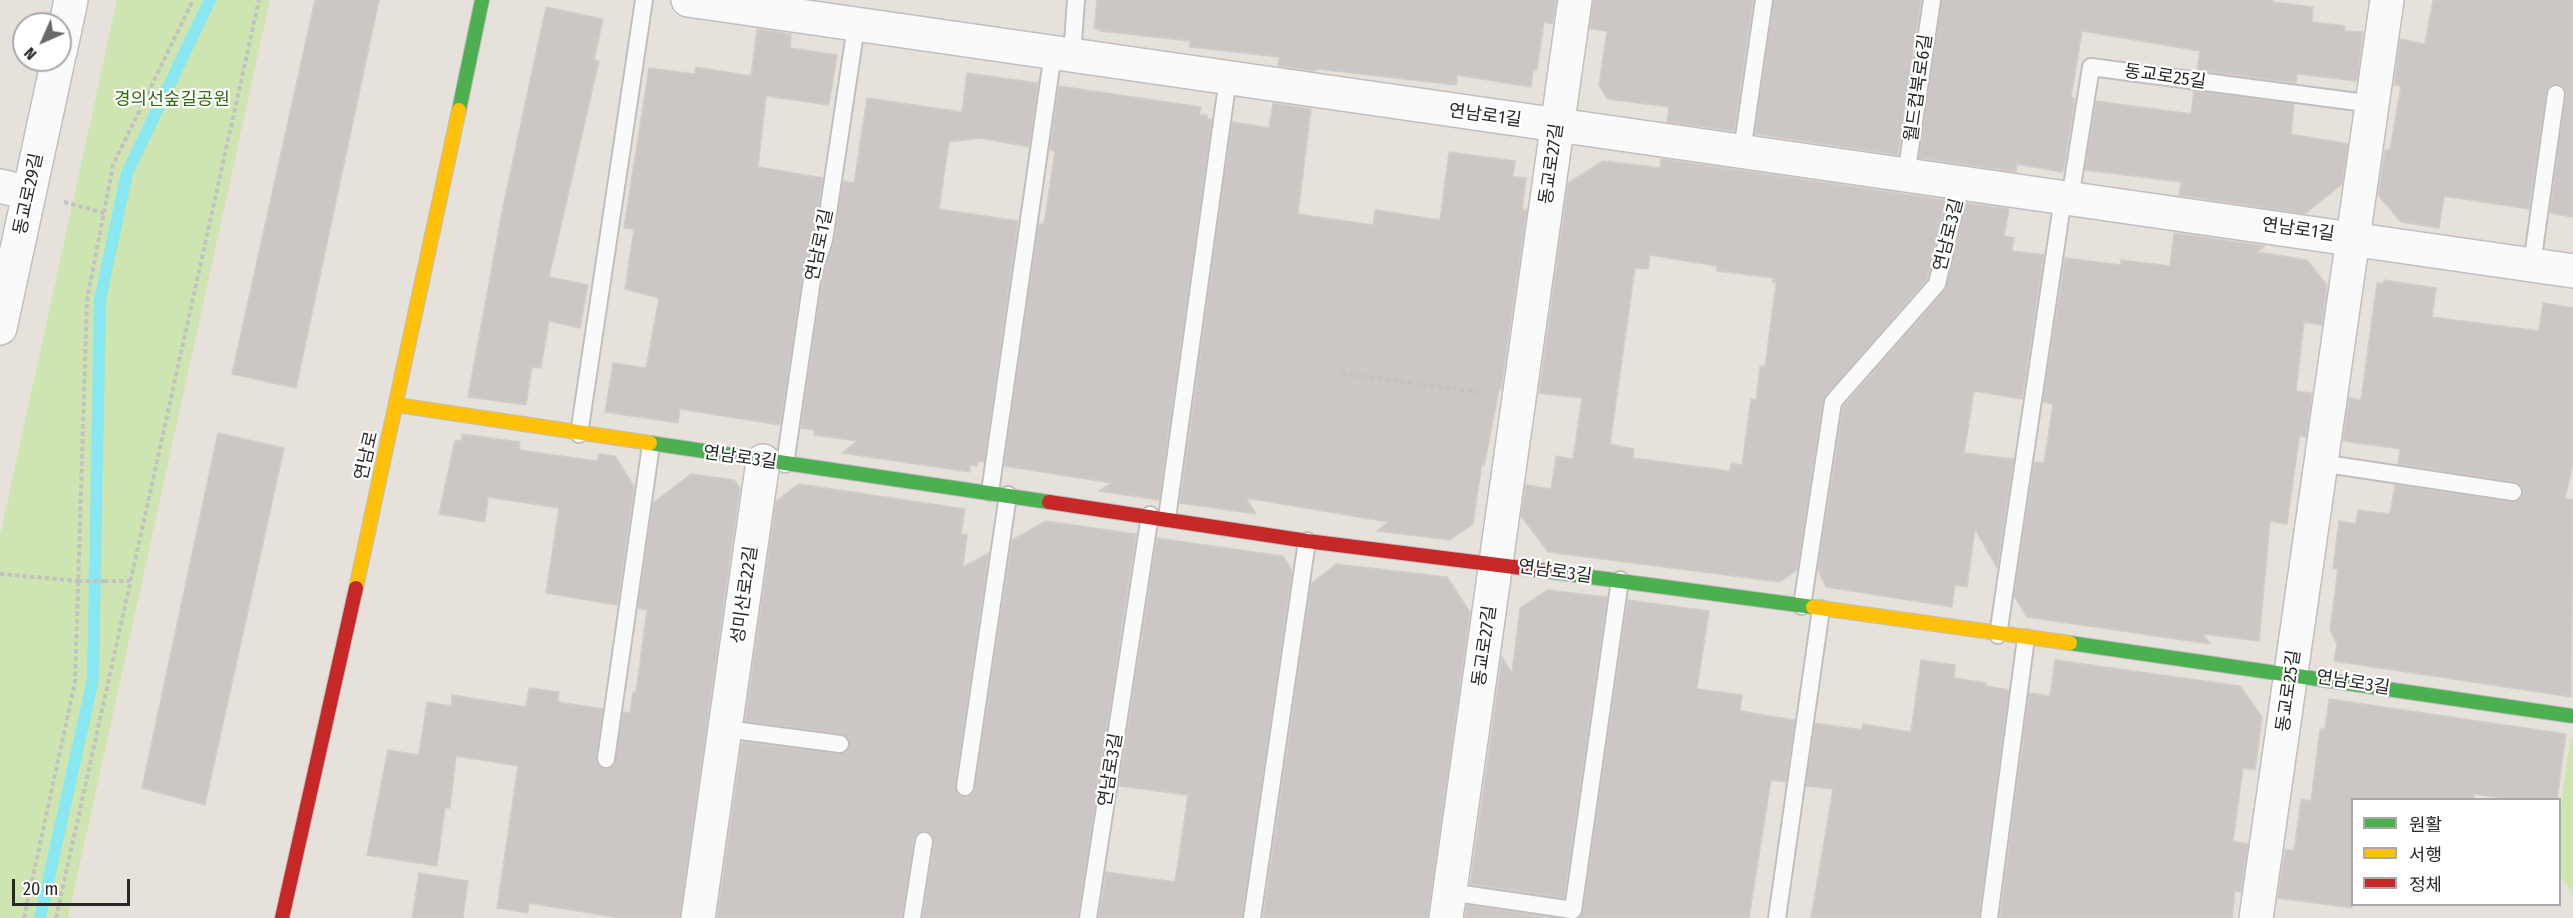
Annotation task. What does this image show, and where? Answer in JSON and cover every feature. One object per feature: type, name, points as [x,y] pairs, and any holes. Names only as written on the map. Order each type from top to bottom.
[{"type":"street","name":"연남로","points":[[282,918],[397,405],[482,0]]},
{"type":"street","name":"연남로1길","points":[[688,0],[821,10],[856,26],[2067,199],[2352,237],[2573,271]]},
{"type":"street","name":"동교로27길","points":[[1447,905],[1575,0]]},
{"type":"street","name":"동교로25길","points":[[2256,918],[2387,0]]},
{"type":"street","name":"동교로29길","points":[[0,328],[15,190],[54,72]]},
{"type":"street","name":"연남로3길","points":[[397,405],[651,445],[1150,515],[1307,541],[1620,580],[1998,635],[2292,674],[2573,716]]},
{"type":"street","name":"성미산로22길","points":[[698,918],[726,729],[774,462]]},
{"type":"lane","points":[[579,434],[644,0]]},
{"type":"lane","points":[[990,492],[1063,55],[1076,0]]},
{"type":"lane","points":[[1742,152],[1764,0]]},
{"type":"lane","name":"월드컵북로6길","points":[[1906,176],[1932,0]]},
{"type":"lane","name":"연남로1길","points":[[774,462],[813,273],[824,240],[856,26]]},
{"type":"lane","name":"동교로25길","points":[[2067,199],[2091,67],[2373,104]]},
{"type":"lane","points":[[1167,518],[1228,78]]},
{"type":"lane","points":[[2532,264],[2556,94]]},
{"type":"lane","name":"연남로3길","points":[[1802,606],[1833,402],[1937,284],[1961,183]]},
{"type":"lane","points":[[1998,635],[2067,199]]},
{"type":"lane","points":[[606,759],[651,445]]},
{"type":"lane","points":[[2320,464],[2513,492]]},
{"type":"lane","points":[[965,787],[1008,495]]},
{"type":"lane","name":"연남로3길","points":[[1088,918],[1150,515]]},
{"type":"lane","points":[[1252,918],[1307,541]]},
{"type":"lane","name":"동교로27길","points":[[1447,905],[1573,909],[1620,580]]},
{"type":"lane","points":[[1777,918],[1821,609]]},
{"type":"lane","points":[[1989,918],[2026,638]]},
{"type":"lane","points":[[726,729],[840,744]]},
{"type":"lane","points":[[912,918],[924,842]]},
{"type":"path","points":[[24,918],[75,682],[87,300],[91,278],[113,165],[193,0]]},
{"type":"path","points":[[56,918],[260,0]]},
{"type":"path","points":[[1341,373],[1520,399]]},
{"type":"path","points":[[0,574],[78,581],[130,581]]},
{"type":"green space","name":"경의선숲길공원","points":[[117,0],[270,0],[68,918],[0,918],[0,536]]},
{"type":"green space","points":[[2570,739],[2573,739],[2573,893],[2561,877],[2561,805]]},
{"type":"building","points":[[315,0],[379,0],[296,388],[232,374]]},
{"type":"building","points":[[1097,0],[1556,0],[1553,24],[1544,22],[1537,70],[1533,70],[1531,87],[1457,75],[1456,85],[1317,69],[1316,71],[1278,66],[1279,57],[1190,47],[1190,41],[1100,31],[1094,28]]},
{"type":"building","points":[[1593,0],[1753,0],[1734,131],[1667,122],[1669,107],[1607,99],[1599,85],[1607,31],[1590,29]]},
{"type":"building","points":[[1774,0],[1921,0],[1898,155],[1755,134]]},
{"type":"building","points":[[1942,0],[2273,0],[2273,2],[2313,7],[2312,22],[2345,26],[2344,31],[2363,32],[2357,81],[2297,74],[2296,83],[2197,70],[2200,51],[2082,31],[2071,98],[2075,98],[2062,172],[2017,164],[2016,172],[1919,158]]},
{"type":"building","points":[[2433,0],[2573,0],[2573,217],[2550,213],[2566,95],[2563,86],[2557,84],[2548,87],[2546,93],[2529,209],[2444,196],[2439,228],[2401,222],[2378,195],[2385,150],[2390,150],[2401,86],[2394,85],[2400,39],[2425,44]]},
{"type":"building","points":[[546,7],[603,19],[594,60],[599,61],[549,277],[588,285],[580,328],[549,321],[541,368],[532,367],[526,405],[468,397],[503,207]]},
{"type":"building","points":[[757,29],[791,34],[790,48],[837,55],[829,105],[766,96],[758,167],[823,178],[814,238],[803,271],[780,425],[680,409],[678,423],[605,412],[613,363],[646,368],[659,298],[625,289],[634,229],[624,228],[649,68],[695,74],[696,67],[751,76]]},
{"type":"building","points":[[967,73],[1038,83],[1029,147],[981,138],[949,142],[939,209],[1018,221],[984,462],[978,461],[977,466],[970,465],[970,472],[842,453],[857,441],[814,435],[814,430],[801,428],[823,275],[834,242],[843,181],[854,183],[867,98],[962,112]]},
{"type":"building","points":[[1059,86],[1201,107],[1199,115],[1207,115],[1207,119],[1212,120],[1159,500],[1099,491],[1112,483],[1004,466],[1039,224],[1043,224],[1045,218],[1055,151],[1050,150]]},
{"type":"building","points":[[2194,91],[2294,104],[2291,134],[2348,144],[2342,184],[2305,214],[2179,195],[2181,182],[2085,170],[2096,101],[2191,114]]},
{"type":"building","points":[[1273,103],[1311,109],[1298,214],[1373,225],[1375,210],[1440,220],[1449,152],[1515,161],[1513,177],[1526,178],[1522,212],[1527,209],[1501,389],[1499,389],[1484,466],[1482,463],[1473,524],[1450,540],[1377,531],[1388,522],[1246,498],[1256,514],[1180,503],[1232,122],[1269,128]]},
{"type":"building","points":[[1661,159],[1946,200],[1927,279],[1823,400],[1797,570],[1780,582],[1548,552],[1521,516],[1526,485],[1551,489],[1556,456],[1573,459],[1582,398],[1539,393],[1568,183],[1603,161],[1660,168]],"holes":[[[1650,255],[1717,266],[1717,271],[1774,278],[1772,282],[1776,283],[1765,367],[1760,366],[1756,400],[1751,399],[1742,465],[1731,463],[1730,471],[1633,458],[1634,449],[1610,444],[1635,268],[1648,269]]]},
{"type":"building","points":[[1967,203],[2009,209],[2004,236],[2014,238],[2012,251],[2044,255],[2022,399],[1974,391],[1964,453],[2014,459],[1997,568],[1975,529],[1967,587],[1955,585],[1952,607],[1826,587],[1818,570],[1843,407],[1945,290]]},
{"type":"building","points":[[2174,233],[2265,246],[2257,252],[2307,260],[2327,285],[2322,325],[2304,322],[2296,391],[2312,393],[2306,437],[2300,436],[2299,439],[2287,524],[2270,521],[2259,641],[2203,634],[2210,644],[2027,617],[2014,596],[2034,462],[2044,463],[2053,404],[2043,402],[2065,258],[2121,265],[2121,260],[2170,266]]},
{"type":"building","points":[[2384,280],[2436,288],[2432,317],[2539,331],[2543,303],[2573,308],[2573,463],[2565,498],[2573,500],[2571,697],[2334,661],[2337,644],[2330,630],[2338,569],[2333,568],[2339,521],[2356,524],[2358,510],[2390,514],[2395,485],[2511,502],[2521,499],[2523,493],[2520,484],[2515,482],[2398,464],[2400,449],[2343,441],[2349,398],[2361,400],[2377,283],[2383,284]]},
{"type":"building","points":[[218,433],[284,448],[205,805],[142,788]]},
{"type":"building","points":[[462,434],[520,442],[519,450],[597,461],[599,454],[615,456],[634,487],[617,605],[546,593],[559,508],[488,497],[485,522],[439,514],[455,440],[461,441]]},
{"type":"building","points":[[691,474],[734,480],[740,488],[680,918],[620,918],[529,903],[528,913],[497,908],[518,766],[456,756],[450,808],[445,808],[437,866],[367,855],[388,750],[419,755],[427,702],[451,706],[452,695],[526,707],[529,688],[559,692],[558,702],[603,709],[596,762],[604,769],[614,766],[623,712],[630,713],[633,692],[636,692],[647,610],[638,608],[653,503]]},
{"type":"building","points":[[799,484],[965,509],[961,534],[967,535],[963,567],[989,553],[955,785],[958,795],[964,797],[973,794],[975,789],[1012,540],[1046,521],[1136,534],[1078,918],[923,918],[934,843],[931,833],[925,831],[916,834],[914,839],[902,918],[717,918],[742,742],[839,754],[845,753],[850,746],[849,739],[841,734],[745,721],[776,501]]},
{"type":"building","points":[[1157,538],[1283,556],[1292,571],[1242,918],[1099,918],[1106,872],[1175,882],[1188,795],[1119,786]]},
{"type":"building","points":[[1336,564],[1447,577],[1470,612],[1428,918],[1263,918],[1311,584]]},
{"type":"building","points":[[1547,590],[1607,597],[1564,898],[1470,884],[1502,657],[1512,673],[1520,608]]},
{"type":"building","points":[[1628,600],[1709,611],[1697,689],[1742,695],[1740,711],[1795,720],[1786,782],[1771,780],[1749,918],[1579,918],[1583,911]]},
{"type":"building","points":[[1921,660],[1955,665],[1954,678],[1986,683],[1986,686],[2009,690],[1979,918],[1811,918],[1833,789],[1806,786],[1815,723],[1862,730],[1863,724],[1911,732]]},
{"type":"building","points":[[2055,660],[2240,686],[2262,717],[2255,770],[2243,768],[2233,841],[2248,844],[2241,892],[2235,891],[2232,918],[2000,918],[2029,693],[2050,696]]},
{"type":"building","points":[[2329,699],[2566,734],[2557,798],[2502,798],[2474,794],[2473,798],[2351,798],[2352,908],[2278,898],[2285,849],[2294,851],[2301,799],[2311,801],[2320,729],[2325,729]]},
{"type":"building","points":[[419,873],[468,881],[463,918],[412,918]]},
{"type":"building","points":[[1467,905],[1555,918],[1465,918]]},
{"type":"waterway","points":[[40,918],[93,680],[100,300],[127,173],[210,0]]},
{"type":"traffic: fast","points":[[459,110],[482,0]]},
{"type":"traffic: fast","points":[[650,443],[1049,502]]},
{"type":"traffic: fast","points":[[1546,571],[1813,607]]},
{"type":"traffic: fast","points":[[2070,643],[2573,716]]},
{"type":"traffic: slow","points":[[356,588],[459,110]]},
{"type":"traffic: slow","points":[[397,405],[650,443]]},
{"type":"traffic: slow","points":[[1813,607],[2070,643]]},
{"type":"traffic: jam","points":[[1049,502],[1307,541],[1546,571]]},
{"type":"traffic: jam","points":[[282,918],[356,588]]}]
